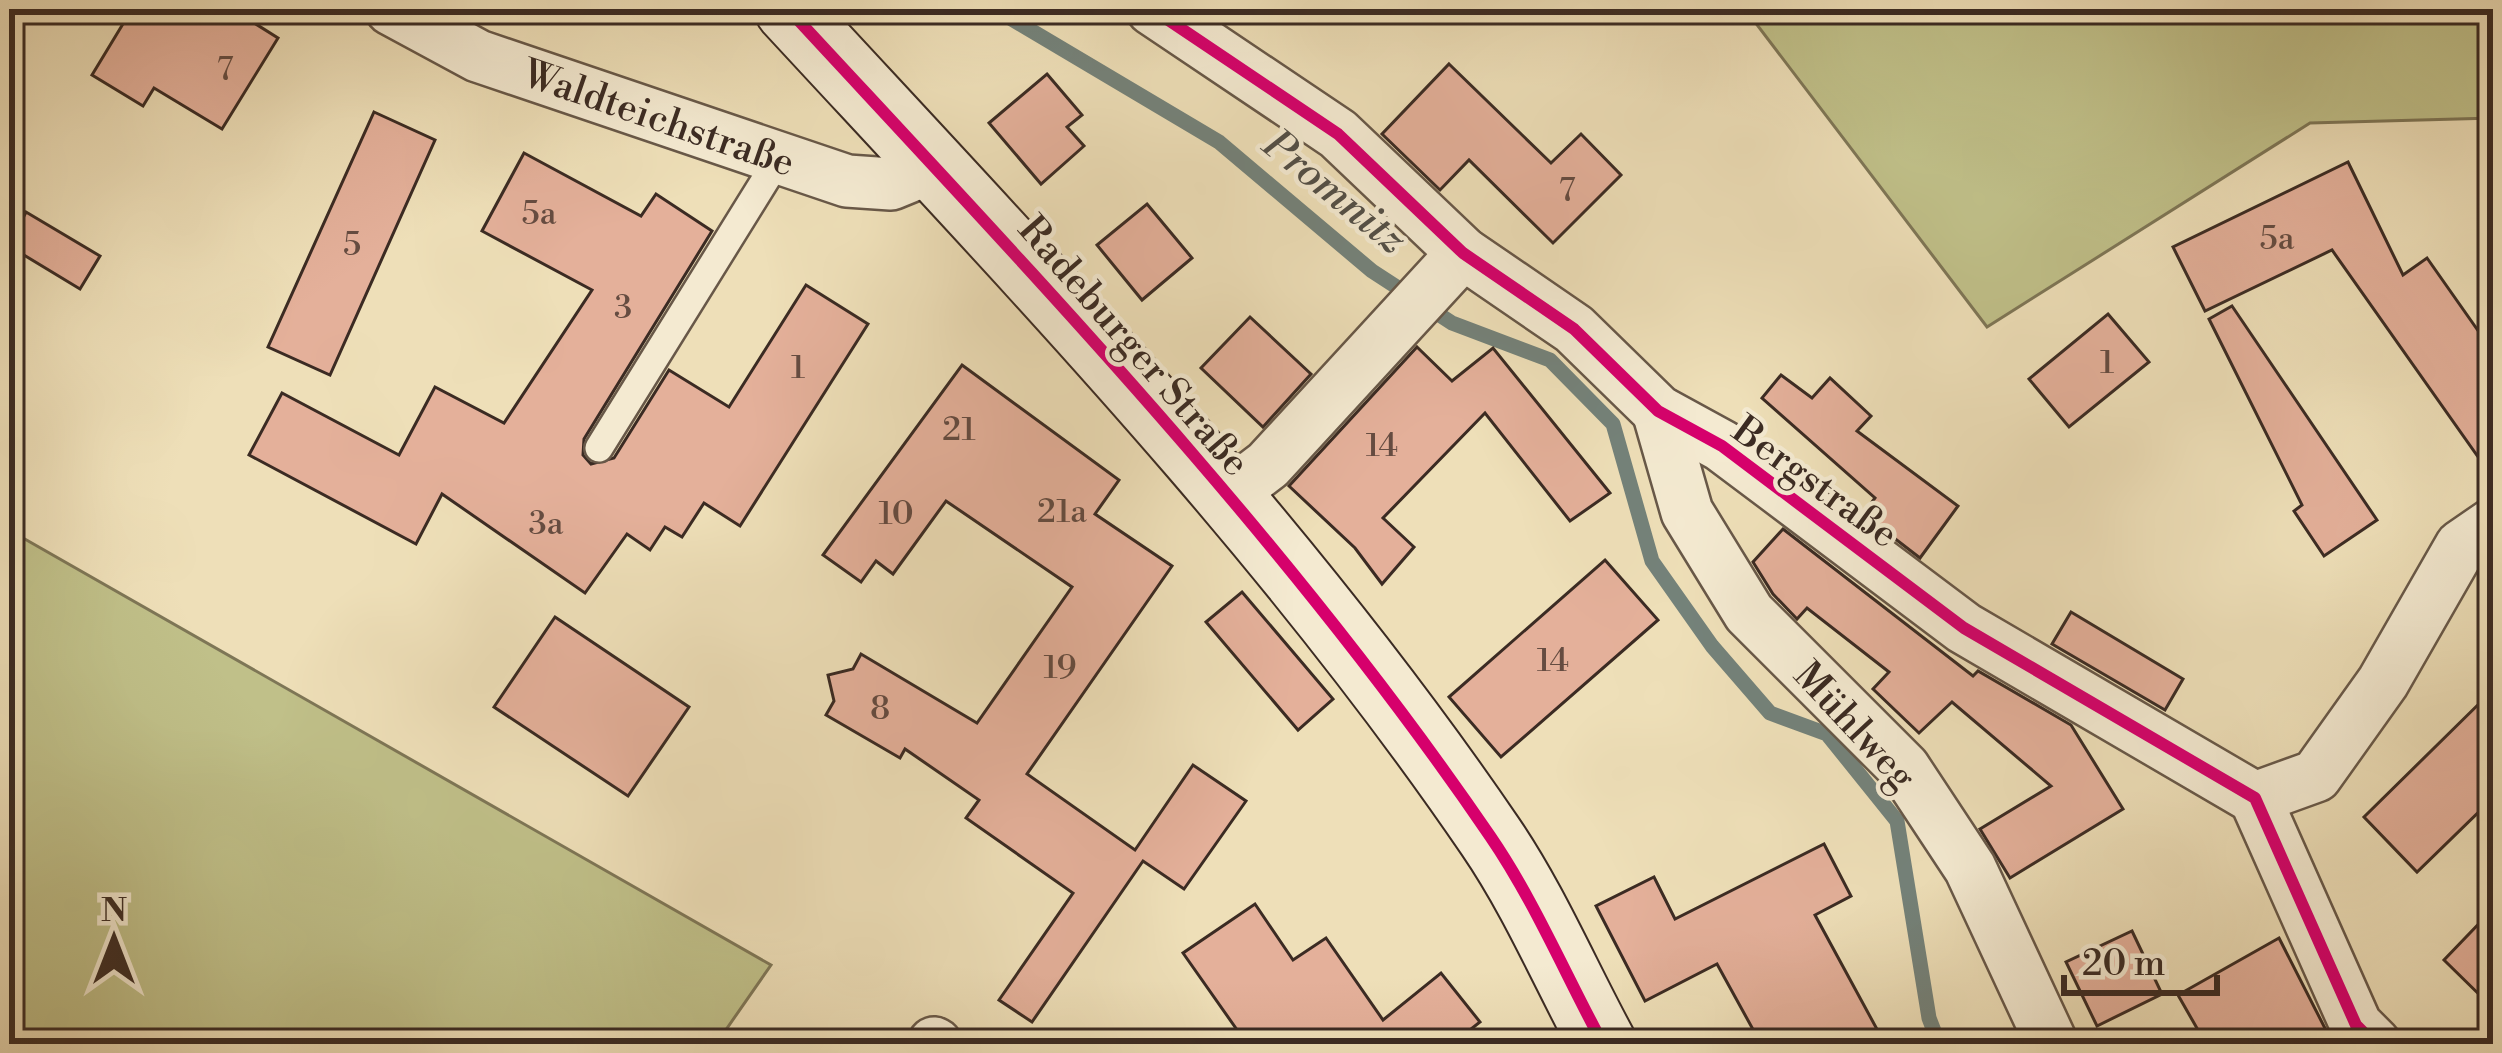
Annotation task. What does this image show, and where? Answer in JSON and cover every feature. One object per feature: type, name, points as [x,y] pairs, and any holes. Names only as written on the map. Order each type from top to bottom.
[{"type":"main road","name":"Radeburger Straße","points":[[788,9],[935,166],[1226,497],[1369,669],[1492,839],[1603,1044]]},
{"type":"street","name":"Waldteichstraße","points":[[391,9],[478,56],[847,181],[891,184],[935,166]]},
{"type":"street","name":"Bergstraße","points":[[1152,9],[1338,134],[1451,264],[1574,329],[1658,411],[1722,446],[1964,628],[2255,798]]},
{"type":"street","points":[[1226,497],[1268,465],[1451,264]]},
{"type":"street","name":"Mühlweg","points":[[1658,411],[1687,512],[1749,613],[1904,768],[1970,868],[2052,1044]]},
{"type":"street","points":[[2375,1044],[2356,1025],[2255,798],[2316,776],[2383,682],[2461,546],[2493,524]]},
{"type":"lane","points":[[599,448],[779,158]]},
{"type":"green space","points":[[1745,9],[2493,9],[2493,118],[2310,123],[1987,327]]},
{"type":"green space","points":[[9,530],[771,965],[716,1044],[9,1044]]},
{"type":"building","points":[[132,9],[232,9],[278,38],[222,129],[154,88],[143,106],[92,75]]},
{"type":"building","points":[[1449,64],[1551,163],[1581,134],[1621,175],[1553,243],[1469,160],[1440,190],[1382,134]]},
{"type":"building","points":[[1047,74],[1082,115],[1067,127],[1084,146],[1041,184],[989,123]]},
{"type":"building","points":[[374,112],[435,140],[330,375],[268,347]]},
{"type":"building","points":[[524,153],[641,216],[656,194],[712,231],[584,439],[583,455],[591,464],[614,458],[669,370],[729,407],[806,285],[868,324],[740,526],[704,503],[682,537],[665,527],[650,550],[627,534],[585,593],[442,494],[416,544],[249,455],[282,393],[399,455],[435,387],[504,423],[592,290],[482,231]]},
{"type":"building","points":[[2348,162],[2403,275],[2427,258],[2493,352],[2493,478],[2332,250],[2205,311],[2173,247]]},
{"type":"building","points":[[1147,204],[1192,258],[1142,300],[1097,245]]},
{"type":"building","points":[[26,212],[100,256],[80,289],[9,246]]},
{"type":"building","points":[[2232,306],[2377,520],[2324,556],[2294,511],[2302,505],[2209,319]]},
{"type":"building","points":[[2108,314],[2149,362],[2069,427],[2029,379]]},
{"type":"building","points":[[1250,317],[1311,374],[1263,427],[1201,368]]},
{"type":"building","points":[[1417,347],[1452,381],[1493,348],[1610,493],[1570,521],[1485,413],[1383,518],[1414,547],[1382,584],[1355,548],[1289,486]]},
{"type":"building","points":[[962,365],[1119,480],[1095,514],[1172,566],[1027,774],[1135,850],[1193,765],[1246,801],[1184,889],[1143,861],[1032,1022],[999,1000],[1073,893],[966,818],[979,800],[905,749],[900,758],[826,715],[834,701],[828,675],[853,669],[861,654],[977,723],[1072,587],[946,501],[893,574],[876,561],[861,582],[823,555]]},
{"type":"building","points":[[1781,375],[1812,398],[1830,378],[1871,416],[1857,431],[1958,506],[1920,558],[1863,514],[1875,498],[1762,398]]},
{"type":"building","points":[[1783,529],[1973,676],[1978,671],[2071,725],[2123,809],[2010,878],[1980,829],[2051,786],[1952,702],[1919,733],[1873,689],[1889,672],[1807,608],[1797,619],[1773,594],[1753,562]]},
{"type":"building","points":[[1605,560],[1658,620],[1501,757],[1449,697]]},
{"type":"building","points":[[1242,592],[1333,699],[1298,730],[1206,622]]},
{"type":"building","points":[[2071,612],[2183,679],[2165,710],[2052,644]]},
{"type":"building","points":[[555,617],[689,707],[628,796],[494,707]]},
{"type":"building","points":[[2493,690],[2493,798],[2417,872],[2364,817]]},
{"type":"building","points":[[1824,844],[1851,896],[1815,915],[1885,1044],[1761,1044],[1717,964],[1645,1001],[1596,906],[1654,877],[1675,919]]},
{"type":"building","points":[[1255,904],[1293,960],[1326,938],[1383,1020],[1441,973],[1480,1022],[1452,1044],[1247,1044],[1183,953]]},
{"type":"building","points":[[2493,909],[2493,1008],[2444,960]]},
{"type":"building","points":[[2132,931],[2162,994],[2097,1026],[2066,962]]},
{"type":"building","points":[[2279,938],[2333,1044],[2206,1044],[2178,995]]},
{"type":"waterway","name":"Promnitz","points":[[995,9],[1219,142],[1372,271],[1452,323],[1550,360],[1613,424],[1652,561],[1712,646],[1770,713],[1827,734],[1897,821],[1929,1018],[1939,1044]]},
{"type":"cycle path","points":[[788,9],[1154,410],[1329,618],[1490,836],[1603,1044]]},
{"type":"cycle path","points":[[1152,9],[1338,134],[1463,253],[1574,329],[1658,411],[1722,446],[1964,628],[2255,798],[2356,1025],[2375,1044]]}]
